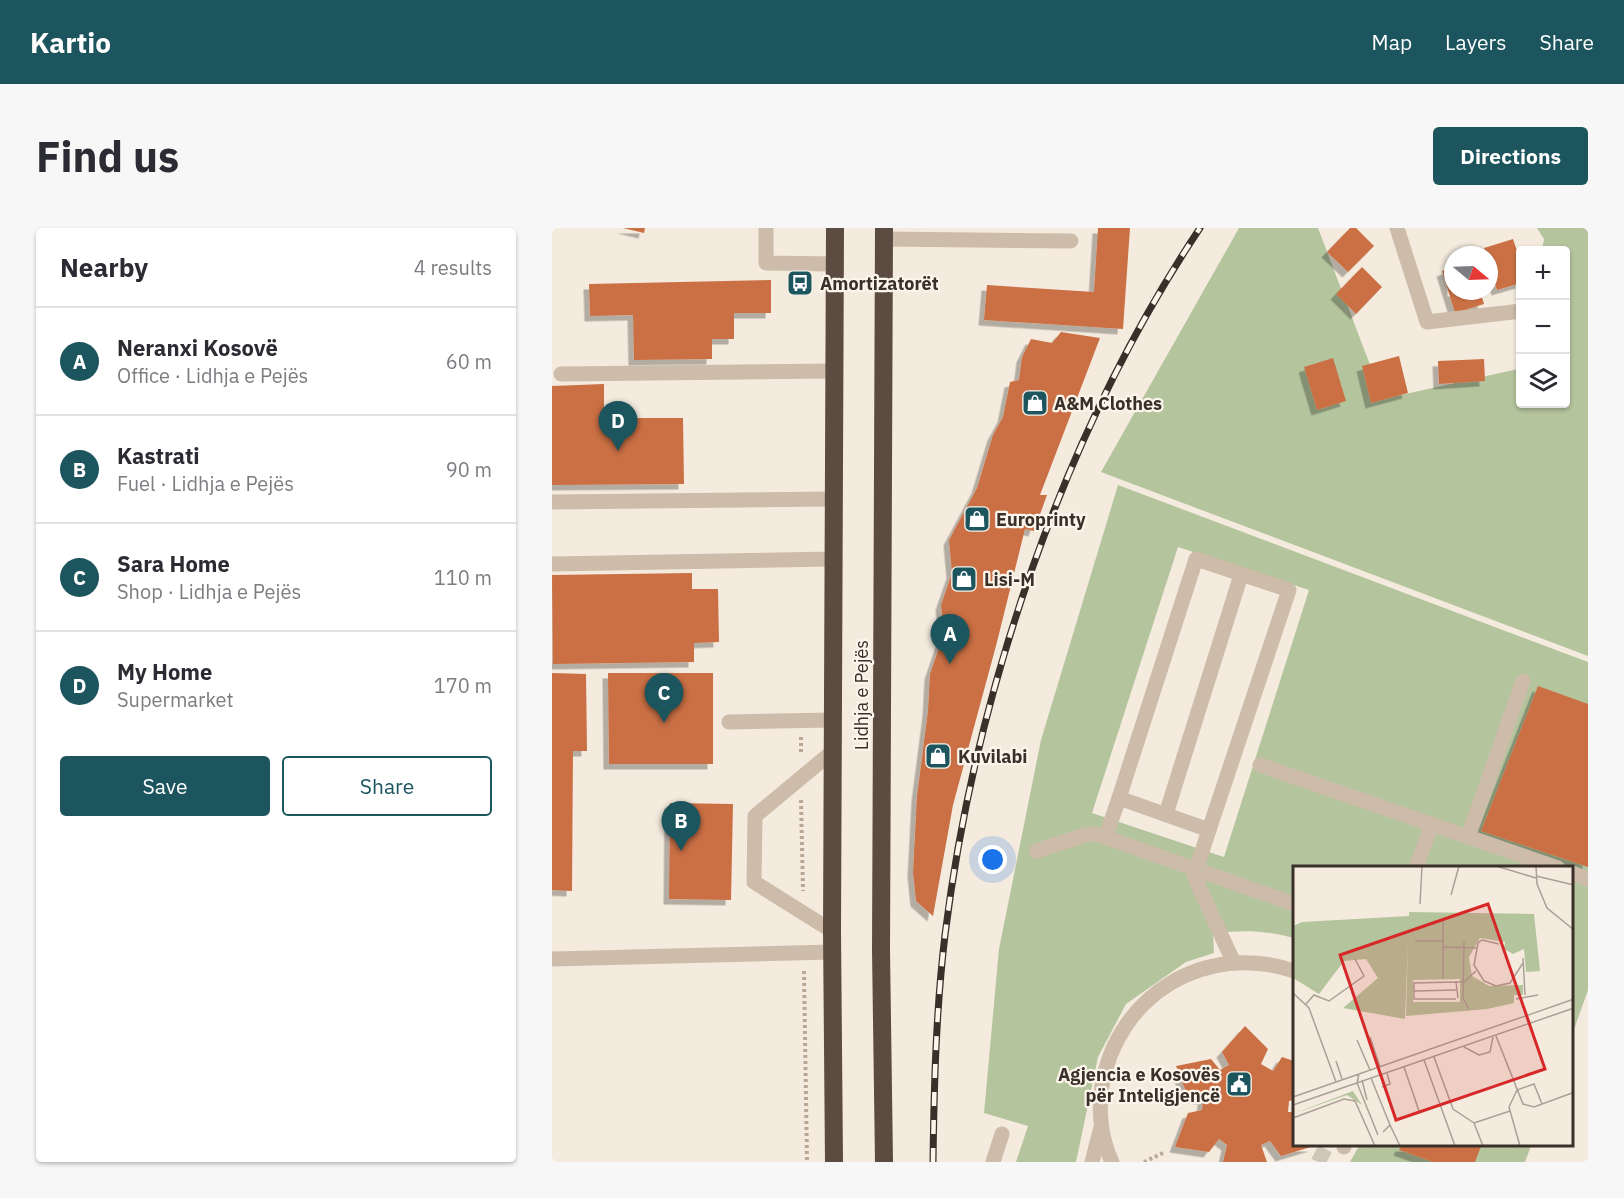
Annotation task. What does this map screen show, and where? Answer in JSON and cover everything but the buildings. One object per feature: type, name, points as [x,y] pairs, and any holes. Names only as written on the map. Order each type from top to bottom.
[{"type":"highway","name":"Lidhja e Pejës","points":[[834,1162],[832,559],[835,228]]},
{"type":"highway","name":"Lidhja e Pejës","points":[[884,234],[881,950],[884,1162]]},
{"type":"street","points":[[766,228],[766,263],[835,264]]},
{"type":"street","points":[[1397,228],[1427,322],[1516,312]]},
{"type":"street","points":[[884,234],[1071,241]]},
{"type":"street","points":[[561,374],[834,371]]},
{"type":"street","points":[[552,502],[833,499]]},
{"type":"street","points":[[552,564],[832,559]]},
{"type":"street","points":[[1106,836],[1196,559],[1289,590],[1194,876],[1233,962]]},
{"type":"street","points":[[1166,814],[1241,575]]},
{"type":"street","points":[[1468,837],[1523,681]]},
{"type":"street","points":[[729,722],[832,720]]},
{"type":"street","points":[[832,752],[755,816],[754,871],[754,882],[832,931]]},
{"type":"street","points":[[1260,765],[1552,866]]},
{"type":"street","points":[[1119,798],[1209,830]]},
{"type":"street","points":[[1417,866],[1432,824]]},
{"type":"street","points":[[1036,851],[1085,835],[1106,836],[1293,904]]},
{"type":"street","points":[[1573,873],[1588,879]]},
{"type":"street","points":[[552,959],[832,952]]},
{"type":"street","points":[[1092,1162],[1101,1127],[1100,1100],[1104,1073],[1114,1045],[1129,1021],[1145,1002],[1180,977],[1196,970],[1233,962],[1273,964],[1293,971]]},
{"type":"street","points":[[1101,1127],[1113,1162]]},
{"type":"street","points":[[993,1162],[1002,1134]]},
{"type":"path","points":[[1144,1162],[1165,1152]]},
{"type":"green space","points":[[1239,228],[1318,228],[1383,399],[1516,369],[1516,408],[1570,408],[1570,246],[1543,246],[1544,239],[1537,228],[1588,228],[1588,656],[1101,472]]},
{"type":"green space","points":[[1118,485],[1588,662],[1588,990],[1573,1032],[1573,866],[1293,866],[1293,938],[1254,931],[1213,933],[1214,953],[1186,962],[1126,1004],[1098,1057],[1076,1162],[1016,1162],[1028,1126],[984,1113],[999,949],[1041,740]],"holes":[[[1178,547],[1309,590],[1224,857],[1092,813]]]},
{"type":"green space","points":[[1358,1147],[1531,1147],[1525,1162],[1350,1162]]},
{"type":"tunnel","points":[[1315,1152],[1334,1162]]},
{"type":"railway","points":[[933,1162],[939,991],[945,935],[959,843],[978,751],[1003,658],[1033,567],[1067,477],[1107,390],[1151,307],[1200,228]]},
{"type":"place","name":"Amortizatorët","points":[[800,283]]},
{"type":"place","name":"A&M Clothes","points":[[1035,403]]},
{"type":"place","name":"My Home","points":[[618,451]]},
{"type":"place","name":"Europrinty","points":[[977,519]]},
{"type":"place","name":"Lisi-M","points":[[964,579]]},
{"type":"place","name":"Neranxi Kosovë","points":[[950,664]]},
{"type":"place","name":"Sara Home","points":[[664,723]]},
{"type":"place","name":"Kuvilabi","points":[[938,756]]},
{"type":"place","name":"Kastrati","points":[[681,851]]},
{"type":"place","name":"Agjencia e Kosovës për Inteligjencë","points":[[1239,1084]]}]
